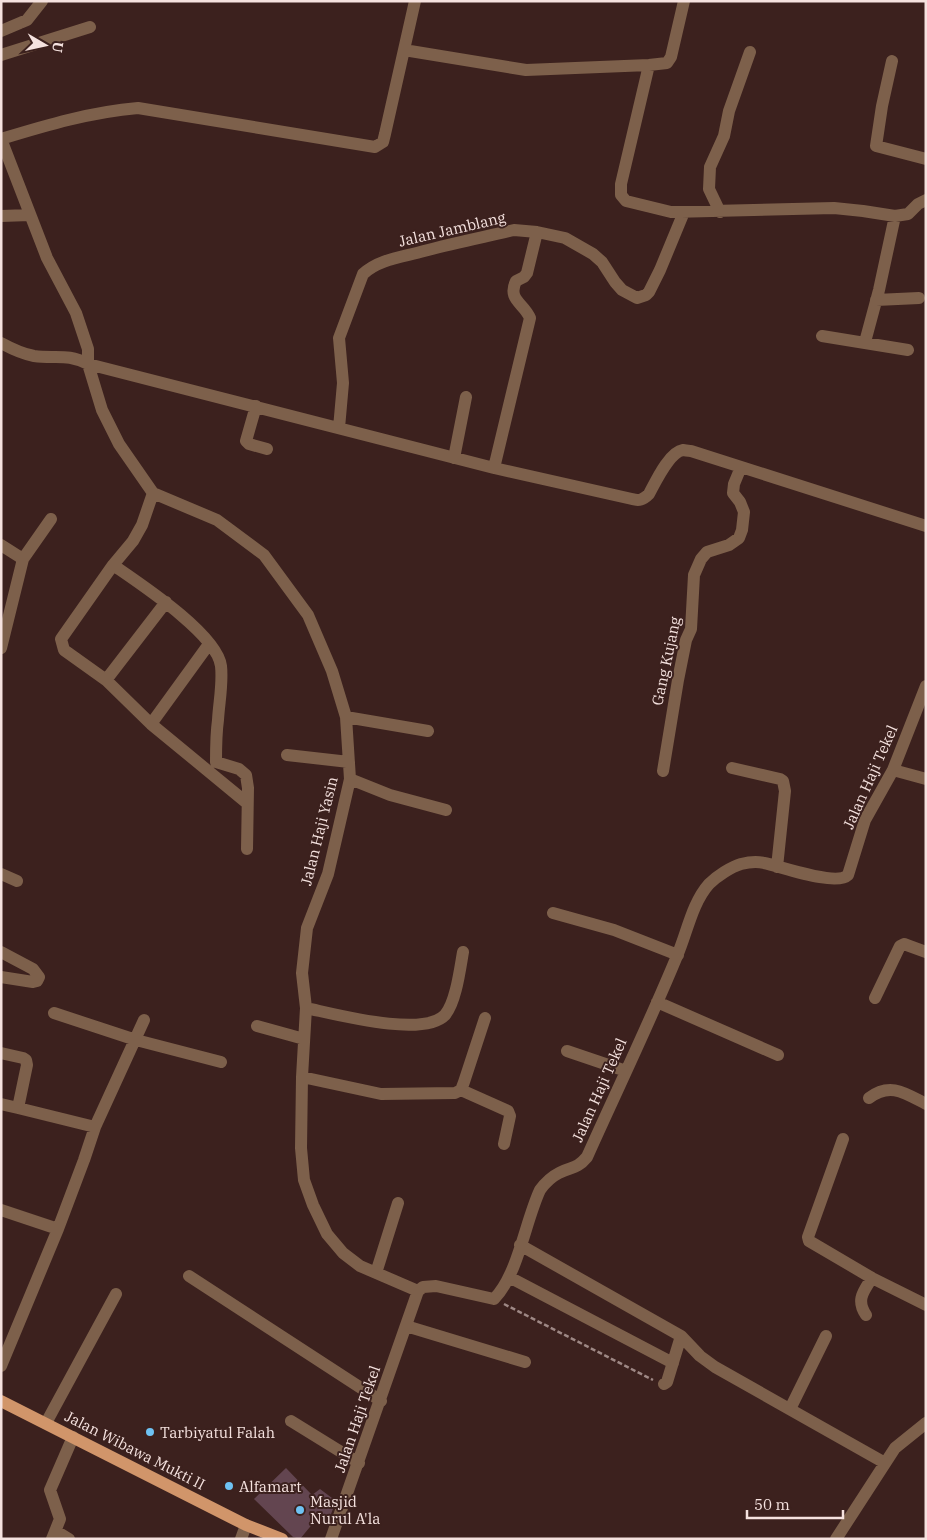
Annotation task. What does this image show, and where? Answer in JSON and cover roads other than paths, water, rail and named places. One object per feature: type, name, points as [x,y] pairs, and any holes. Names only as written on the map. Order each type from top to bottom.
[{"type":"main road","name":"Jalan Wibawa Mukti II","points":[[1,1401],[246,1525],[282,1539]]},
{"type":"street","points":[[1,31],[27,20],[34,7],[42,1]]},
{"type":"street","points":[[247,803],[151,724],[106,680],[64,650],[60,639],[142,525],[153,493],[119,444],[102,410],[88,364],[88,349],[76,313],[47,258],[1,139],[65,120],[116,110],[138,108],[376,147],[382,142],[385,134],[415,1]]},
{"type":"street","points":[[404,50],[526,70],[667,63],[671,57],[684,1]]},
{"type":"street","points":[[1,55],[90,27]]},
{"type":"street","points":[[720,212],[709,188],[710,168],[724,136],[729,110],[745,71],[750,52]]},
{"type":"street","points":[[892,61],[882,106],[876,146],[926,159]]},
{"type":"street","points":[[649,65],[624,171],[621,195],[626,201],[671,212],[834,208],[863,210],[895,216],[908,214],[918,204],[926,200]]},
{"type":"street","name":"Jalan Jamblang","points":[[339,428],[343,383],[339,338],[363,274],[370,268],[435,248],[514,230],[537,232],[565,238],[593,254],[602,262],[622,290],[637,298],[649,292],[684,212]]},
{"type":"street","points":[[1,216],[30,215]]},
{"type":"street","points":[[865,342],[895,216]]},
{"type":"street","points":[[494,468],[530,318],[526,311],[515,301],[514,287],[516,281],[527,273],[537,232]]},
{"type":"street","points":[[876,300],[919,298]]},
{"type":"street","points":[[822,336],[908,350]]},
{"type":"street","points":[[1,343],[34,356],[77,358],[88,364],[454,458],[638,500],[644,499],[649,494],[670,458],[683,450],[926,526]]},
{"type":"street","points":[[454,458],[466,397]]},
{"type":"street","points":[[256,406],[246,440],[249,444],[267,450]]},
{"type":"street","name":"Gang Kujang","points":[[663,771],[686,640],[692,629],[694,575],[707,552],[729,545],[739,538],[744,512],[740,502],[733,493],[734,484],[741,467]]},
{"type":"street","name":"Jalan Haji Yasin","points":[[153,493],[217,520],[264,555],[308,615],[332,671],[346,717],[350,779],[328,874],[307,928],[302,973],[306,1008],[301,1148],[304,1180],[313,1206],[327,1234],[343,1253],[360,1266],[418,1291]]},
{"type":"street","points":[[1,648],[23,559],[51,519]]},
{"type":"street","points":[[1,545],[23,559]]},
{"type":"street","points":[[113,565],[166,602],[209,644],[217,655],[221,665],[221,686],[216,762],[211,775]]},
{"type":"street","points":[[106,680],[166,602]]},
{"type":"street","points":[[151,724],[209,644]]},
{"type":"street","name":"Jalan Haji Tekel","points":[[331,1539],[418,1291],[423,1286],[436,1286],[494,1299],[510,1277],[540,1190],[547,1181],[559,1172],[575,1168],[587,1156],[678,955],[696,907],[710,883],[739,864],[753,862],[777,866],[803,874],[836,879],[846,878],[865,820],[893,770],[926,686]]},
{"type":"street","points":[[346,717],[428,731]]},
{"type":"street","points":[[287,755],[349,762]]},
{"type":"street","points":[[216,762],[239,769],[246,775],[248,788],[246,849]]},
{"type":"street","points":[[732,768],[783,781],[785,791],[777,866]]},
{"type":"street","points":[[893,770],[926,779]]},
{"type":"street","points":[[350,779],[390,795],[446,810]]},
{"type":"street","points":[[1,874],[17,881]]},
{"type":"street","points":[[553,913],[614,930],[678,955]]},
{"type":"street","points":[[876,998],[900,946],[904,944],[926,952]]},
{"type":"street","points":[[1,952],[33,969],[39,977],[37,981],[33,982],[1,977]]},
{"type":"street","points":[[306,1008],[401,1025],[435,1022],[446,1014],[452,1001],[463,952]]},
{"type":"street","points":[[657,1002],[778,1055]]},
{"type":"street","points":[[54,1013],[136,1040],[221,1062]]},
{"type":"street","points":[[461,1090],[485,1018]]},
{"type":"street","points":[[1,1366],[58,1229],[95,1127],[144,1020]]},
{"type":"street","points":[[257,1026],[304,1039]]},
{"type":"street","points":[[567,1051],[626,1071]]},
{"type":"street","points":[[1,1053],[26,1060],[18,1108]]},
{"type":"street","points":[[302,1078],[381,1094],[451,1094],[461,1090],[508,1111],[509,1121],[504,1144]]},
{"type":"street","points":[[869,1098],[878,1092],[897,1090],[926,1104]]},
{"type":"street","points":[[1,1104],[95,1127]]},
{"type":"street","points":[[843,1139],[808,1236],[809,1241],[872,1278],[926,1305]]},
{"type":"street","points":[[376,1273],[398,1203]]},
{"type":"street","points":[[1,1210],[58,1229]]},
{"type":"street","points":[[520,1245],[681,1336],[700,1356],[715,1367],[885,1463]]},
{"type":"street","points":[[189,1276],[380,1401]]},
{"type":"street","points":[[510,1277],[673,1362]]},
{"type":"street","points":[[866,1315],[860,1300],[872,1278]]},
{"type":"street","points":[[912,1298],[926,1292]]},
{"type":"street","points":[[46,1423],[116,1294]]},
{"type":"street","points":[[406,1326],[525,1362]]},
{"type":"street","points":[[664,1384],[667,1382],[681,1336]]},
{"type":"street","points":[[790,1409],[826,1336]]},
{"type":"street","points":[[291,1421],[359,1463]]},
{"type":"street","points":[[836,1539],[895,1448],[926,1423]]},
{"type":"street","points":[[69,1539],[54,1535],[60,1516],[50,1490],[72,1437]]},
{"type":"street","points":[[240,1539],[246,1525]]},
{"type":"place","name":"Tarbiyatul Falah","points":[[150,1432]]},
{"type":"place","name":"Alfamart","points":[[229,1486]]},
{"type":"place","name":"Masjid Nurul A'la","points":[[300,1510]]}]
